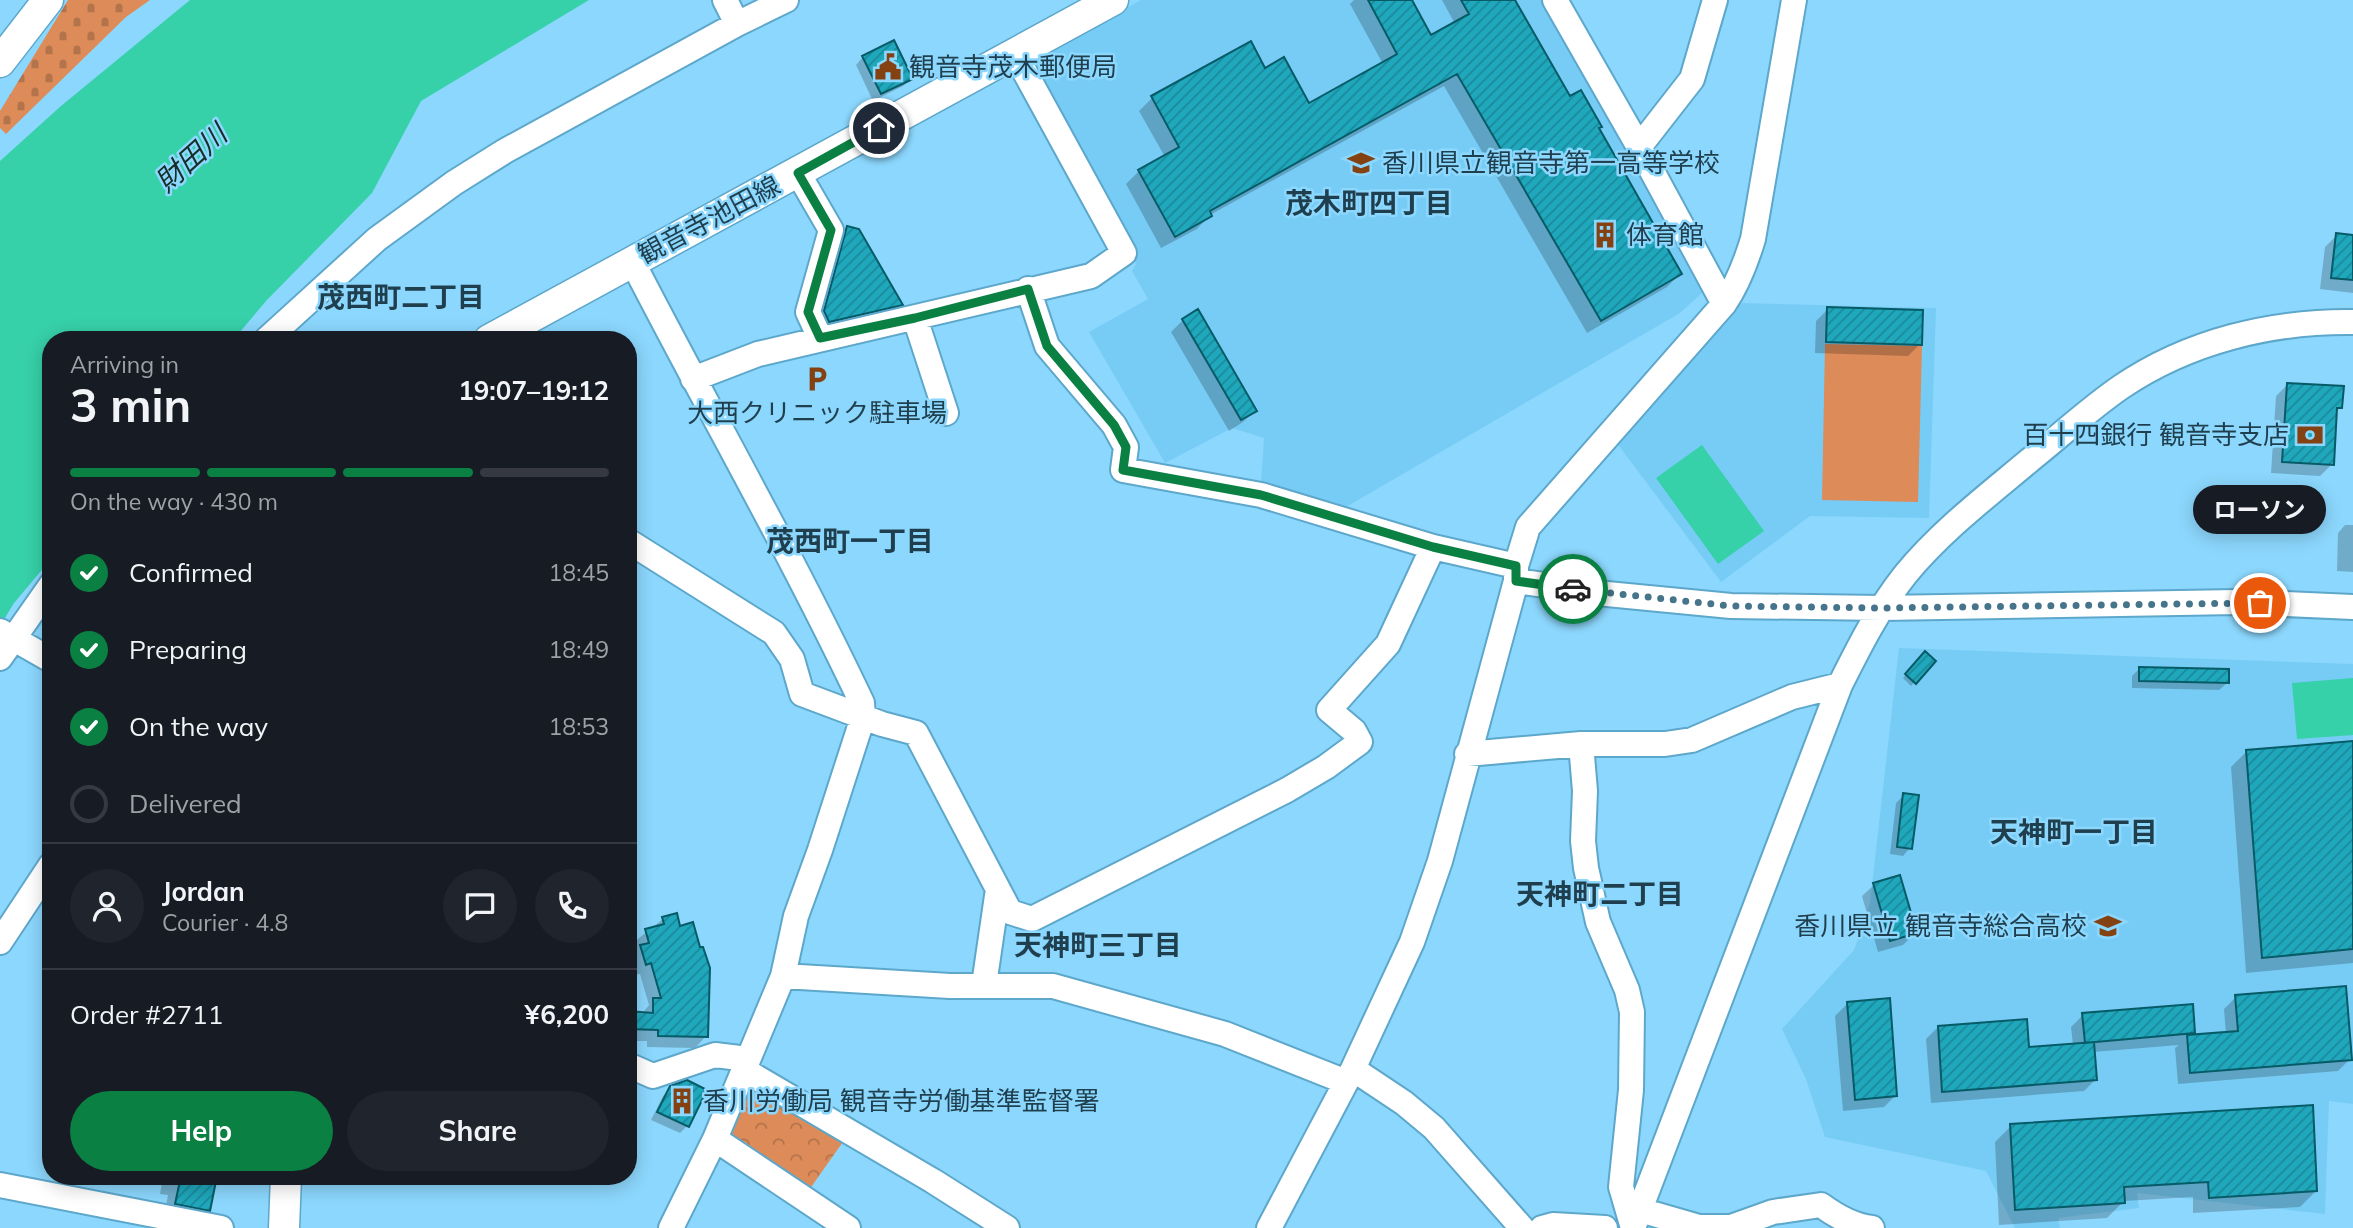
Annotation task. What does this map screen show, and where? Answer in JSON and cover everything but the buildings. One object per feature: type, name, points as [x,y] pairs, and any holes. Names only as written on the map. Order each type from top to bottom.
[{"type":"main road","points":[[0,62],[48,0]]},
{"type":"main road","name":"観音寺池田線","points":[[505,331],[1114,0]]},
{"type":"main road","points":[[284,1228],[286,1185]]},
{"type":"street","points":[[726,0],[737,24]]},
{"type":"street","points":[[277,331],[377,239],[454,183],[505,151],[786,0]]},
{"type":"street","points":[[1555,0],[1639,146],[1724,304]]},
{"type":"street","points":[[1639,146],[1692,79],[1715,0]]},
{"type":"street","points":[[1269,1228],[1349,1076],[1412,942],[1440,862],[1528,527],[1724,304],[1735,287],[1753,239],[1794,0]]},
{"type":"street","points":[[693,379],[758,354],[1091,275],[1124,253],[1015,54]]},
{"type":"street","points":[[798,173],[831,230],[808,312],[820,338]]},
{"type":"street","points":[[632,261],[813,600],[862,703],[863,717],[796,916],[783,976],[715,1139],[671,1228]]},
{"type":"street","points":[[1028,289],[1047,346],[1114,425],[1126,447],[1123,470],[1261,495],[1516,573],[1607,594],[1731,606],[1882,608],[2237,602],[2353,607]]},
{"type":"street","points":[[915,318],[946,413]]},
{"type":"street","points":[[1635,1222],[1840,685],[1864,636],[1905,576],[1923,555],[1978,503],[2122,387],[2167,361],[2238,335],[2281,325],[2353,322]]},
{"type":"street","points":[[637,547],[774,633],[792,659],[802,694],[916,733],[1010,912],[1032,919],[1287,790],[1326,767],[1360,742],[1354,731],[1329,710],[1388,644],[1433,547]]},
{"type":"street","points":[[42,596],[5,643],[42,657]]},
{"type":"street","points":[[1468,754],[1581,744],[1665,744],[1692,740],[1792,697],[1840,685]]},
{"type":"street","points":[[1581,744],[1585,791],[1583,841],[1586,868],[1598,922],[1627,990],[1632,1012],[1631,1090],[1621,1187],[1635,1222]]},
{"type":"street","points":[[0,942],[42,878]]},
{"type":"street","points":[[984,985],[998,889]]},
{"type":"street","points":[[783,976],[950,986],[1053,986],[1225,1034],[1349,1076],[1404,1103],[1434,1128],[1522,1228]]},
{"type":"street","points":[[637,1069],[653,1076],[715,1055],[746,1065],[1007,1228]]},
{"type":"street","points":[[715,1139],[848,1228]]},
{"type":"street","points":[[0,1185],[221,1228]]},
{"type":"street","points":[[1635,1222],[1731,1227],[1773,1212],[1821,1205],[1860,1227],[1871,1228]]},
{"type":"street","points":[[1542,1228],[1553,1225],[1605,1228]]},
{"type":"shaded area","name":"香川県立観音寺第一高等学校","points":[[1141,0],[1545,0],[1704,291],[1680,313],[1339,511],[1261,484],[1264,438],[1232,428],[1165,463],[1089,332],[1148,299],[1132,271],[1136,264],[1026,62]]},
{"type":"shaded area","points":[[1742,303],[1936,308],[1929,518],[1810,516],[1721,582],[1616,442]]},
{"type":"shaded area","name":"香川県立 観音寺総合高校","points":[[1899,648],[2353,664],[2353,1104],[2329,1101],[2325,1214],[2137,1193],[2139,1208],[2058,1218],[2060,1228],[2015,1228],[1986,1171],[1825,1137],[1806,1079],[1782,1029],[1854,950],[1870,903]]},
{"type":"green space","points":[[68,0],[150,0],[126,17],[6,134],[0,128],[0,111]]},
{"type":"green space","points":[[1825,344],[1922,346],[1918,502],[1822,500]]},
{"type":"green space","points":[[757,1091],[845,1139],[809,1190],[727,1136],[738,1095]]},
{"type":"water","name":"財田川","points":[[190,0],[589,0],[421,101],[372,193],[266,301],[241,331],[42,331],[42,570],[14,603],[0,626],[0,161],[61,106]]},
{"type":"water","points":[[1702,445],[1764,531],[1718,564],[1656,478]]},
{"type":"water","points":[[2353,678],[2353,735],[2297,739],[2292,683]]},
{"type":"way so far","points":[[1573,589],[1731,606],[1882,608],[2260,603]]},
{"type":"place","name":"観音寺茂木郵便局","points":[[888,67]]},
{"type":"place","name":"香川県立観音寺第一高等学校","points":[[1361,163]]},
{"type":"place","name":"体育館","points":[[1605,235]]},
{"type":"place","name":"大西クリニック駐車場","points":[[817,379]]},
{"type":"place","name":"百十四銀行 観音寺支店","points":[[2310,435]]},
{"type":"place","name":"ローソン","points":[[2260,603]]},
{"type":"place","name":"香川県立 観音寺総合高校","points":[[2108,926]]},
{"type":"place","name":"香川労働局 観音寺労働基準監督署","points":[[682,1101]]},
{"type":"district","name":"茂木町四丁目","points":[[1369,203]]},
{"type":"district","name":"茂西町二丁目","points":[[401,297]]},
{"type":"district","name":"茂西町一丁目","points":[[850,541]]},
{"type":"district","name":"天神町一丁目","points":[[2074,832]]},
{"type":"district","name":"天神町二丁目","points":[[1600,894]]},
{"type":"district","name":"天神町三丁目","points":[[1098,945]]},
{"type":"route","points":[[879,128],[798,173],[831,230],[808,312],[820,338],[915,318],[1028,289],[1047,346],[1114,425],[1126,447],[1123,470],[1261,495],[1433,547],[1516,566],[1516,581],[1573,589]]}]
